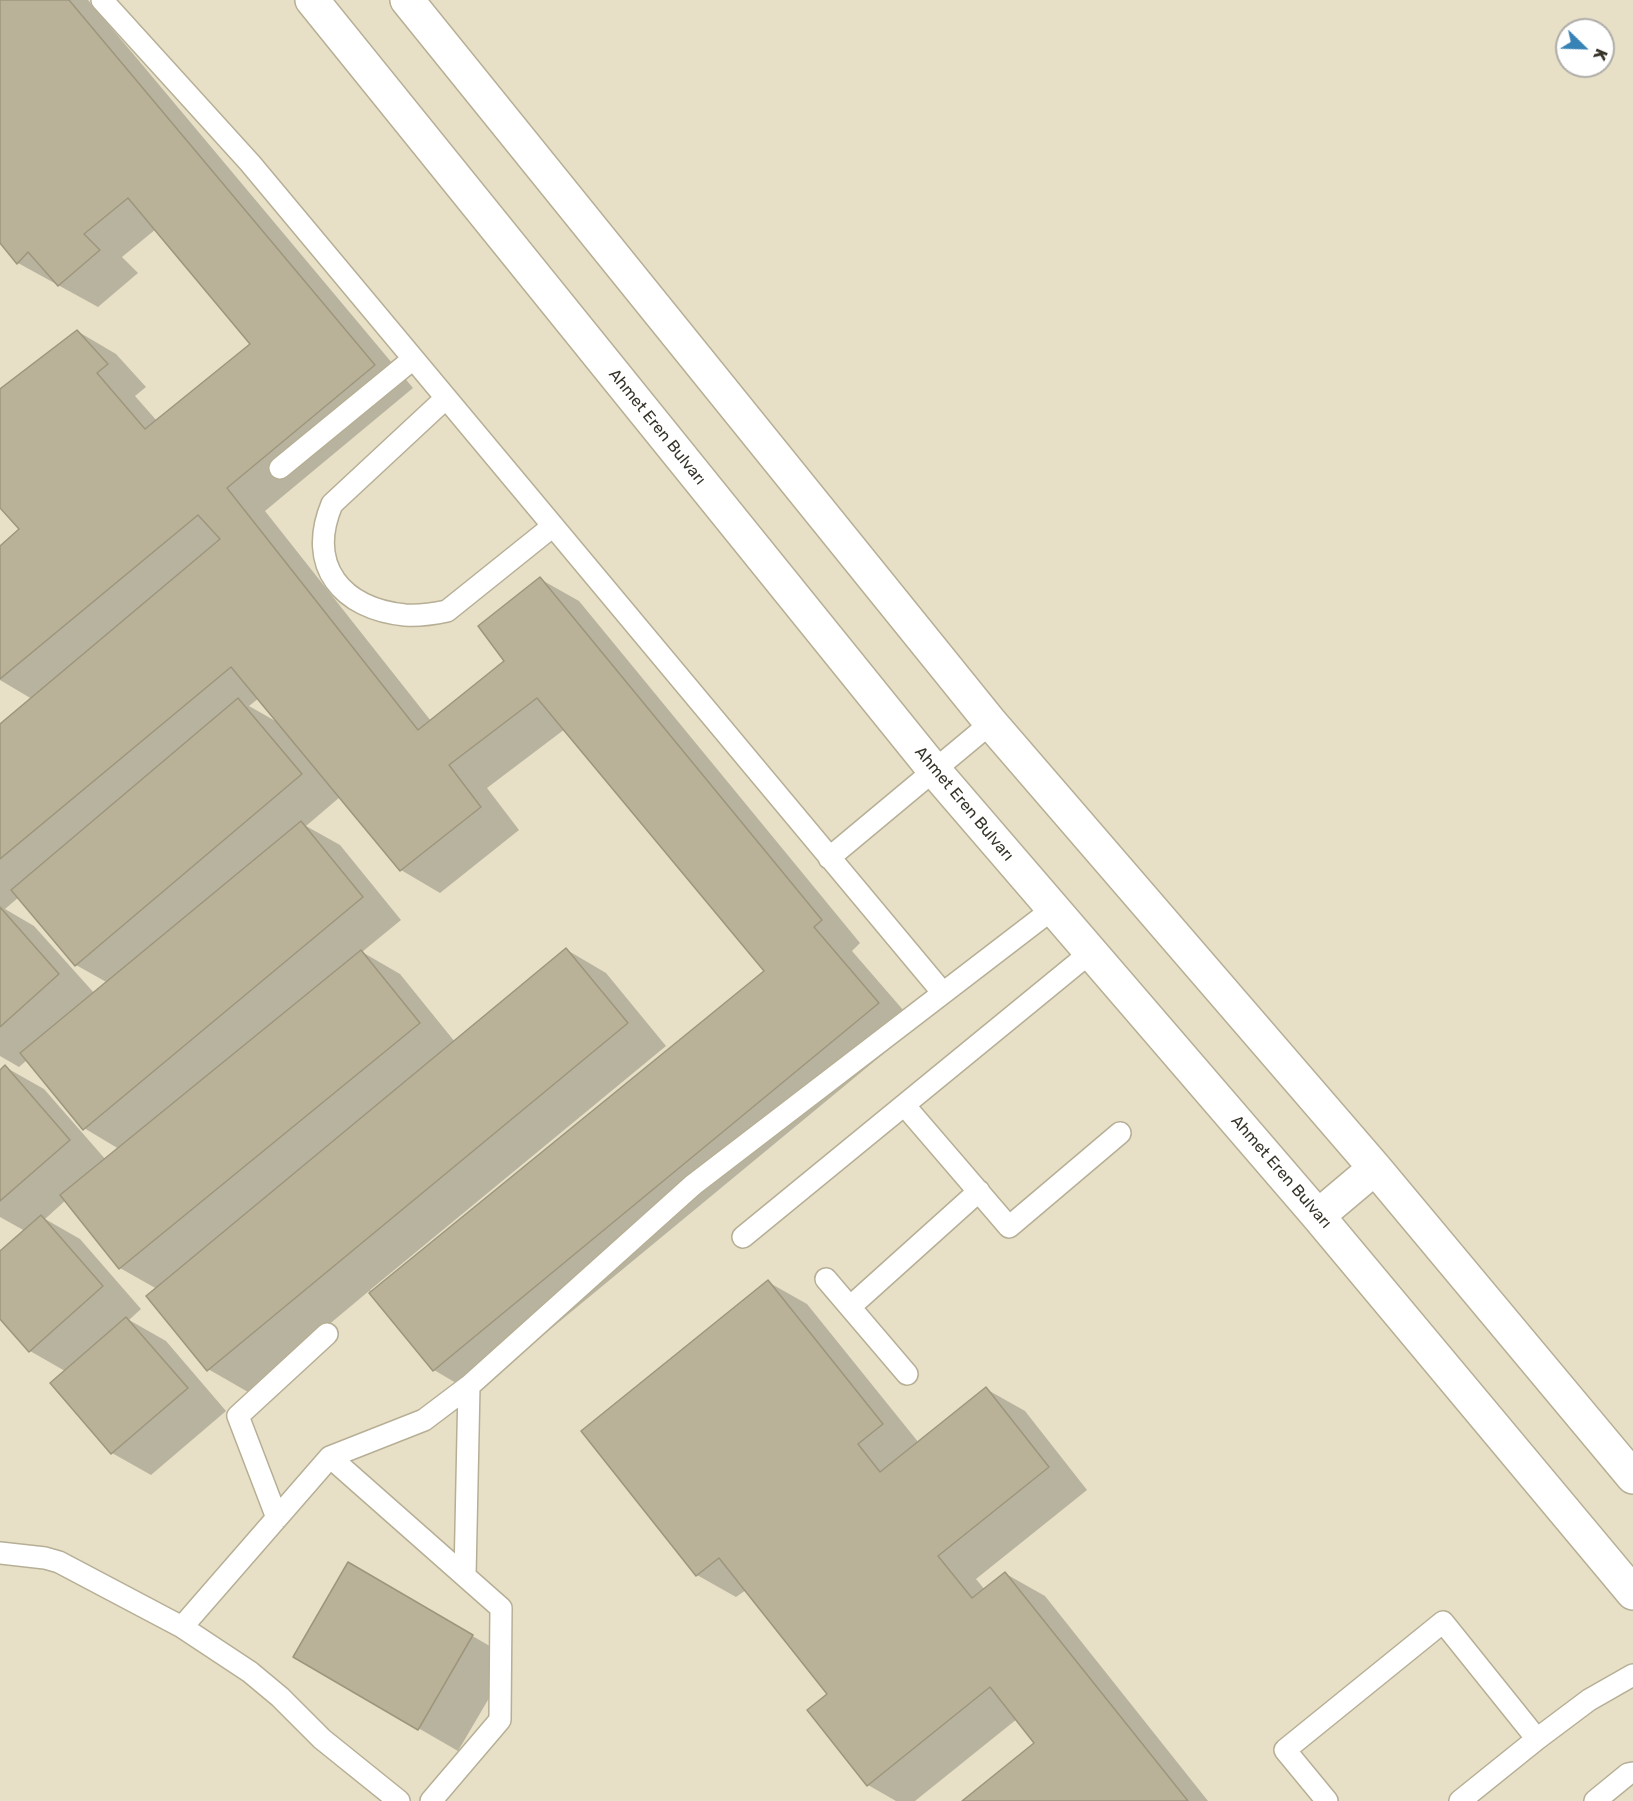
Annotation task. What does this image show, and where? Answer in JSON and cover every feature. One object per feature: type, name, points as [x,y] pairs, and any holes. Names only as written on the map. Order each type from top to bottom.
[{"type":"main road","name":"Ahmet Eren Bulvarı","points":[[312,0],[934,770],[1318,1216],[1633,1593]]},
{"type":"main road","points":[[407,0],[991,723],[1375,1168],[1633,1477]]},
{"type":"main road","points":[[1318,1216],[1375,1168]]},
{"type":"lane","points":[[102,0],[250,163],[943,993]]},
{"type":"lane","points":[[280,468],[413,359]]},
{"type":"lane","points":[[446,398],[332,504],[325,520],[322,538],[323,555],[329,572],[338,586],[352,597],[386,612],[427,615],[447,611],[553,526]]},
{"type":"lane","points":[[829,858],[991,723]]},
{"type":"lane","points":[[182,1627],[330,1457],[424,1420],[469,1386],[693,1185],[1053,908]]},
{"type":"lane","points":[[743,1238],[1091,952]]},
{"type":"lane","points":[[905,1106],[1009,1227],[1120,1133]]},
{"type":"lane","points":[[850,1307],[979,1191]]},
{"type":"lane","points":[[826,1279],[907,1374]]},
{"type":"lane","points":[[277,1518],[238,1416],[327,1334]]},
{"type":"lane","points":[[465,1576],[469,1386]]},
{"type":"lane","points":[[330,1457],[501,1608],[500,1720],[430,1801]]},
{"type":"lane","points":[[0,1553],[45,1558],[59,1563],[182,1627],[250,1672],[280,1697],[322,1739],[399,1801]]},
{"type":"lane","points":[[1327,1801],[1285,1750],[1443,1622],[1537,1739]]},
{"type":"lane","points":[[1460,1801],[1589,1700],[1633,1675]]},
{"type":"lane","points":[[1595,1801],[1633,1773]]},
{"type":"building","points":[[0,0],[69,0],[375,365],[227,488],[418,730],[504,661],[478,626],[540,577],[822,920],[814,927],[879,1003],[433,1371],[369,1293],[764,971],[537,698],[449,765],[481,807],[400,871],[231,667],[0,859],[0,724],[220,539],[198,515],[0,679],[0,546],[19,529],[0,508],[0,389],[77,330],[108,364],[97,373],[145,429],[250,344],[128,198],[84,234],[100,250],[58,286],[28,252],[17,264],[0,243]]},
{"type":"building","points":[[238,698],[302,774],[75,966],[11,890]]},
{"type":"building","points":[[301,821],[363,897],[83,1130],[20,1053]]},
{"type":"building","points":[[0,907],[59,974],[0,1027]]},
{"type":"building","points":[[566,948],[628,1023],[207,1371],[146,1296]]},
{"type":"building","points":[[361,950],[420,1023],[119,1269],[60,1195]]},
{"type":"building","points":[[5,1065],[70,1140],[0,1201],[0,1070]]},
{"type":"building","points":[[41,1215],[103,1286],[29,1352],[0,1319],[0,1251]]},
{"type":"building","points":[[768,1280],[883,1424],[858,1444],[880,1472],[986,1387],[1049,1467],[938,1556],[972,1598],[1005,1572],[1188,1801],[962,1801],[1034,1743],[990,1687],[867,1786],[807,1710],[827,1694],[719,1558],[696,1576],[581,1431]]},
{"type":"building","points":[[126,1317],[188,1388],[111,1454],[50,1383]]},
{"type":"building","points":[[348,1562],[473,1635],[418,1730],[293,1657]]}]
